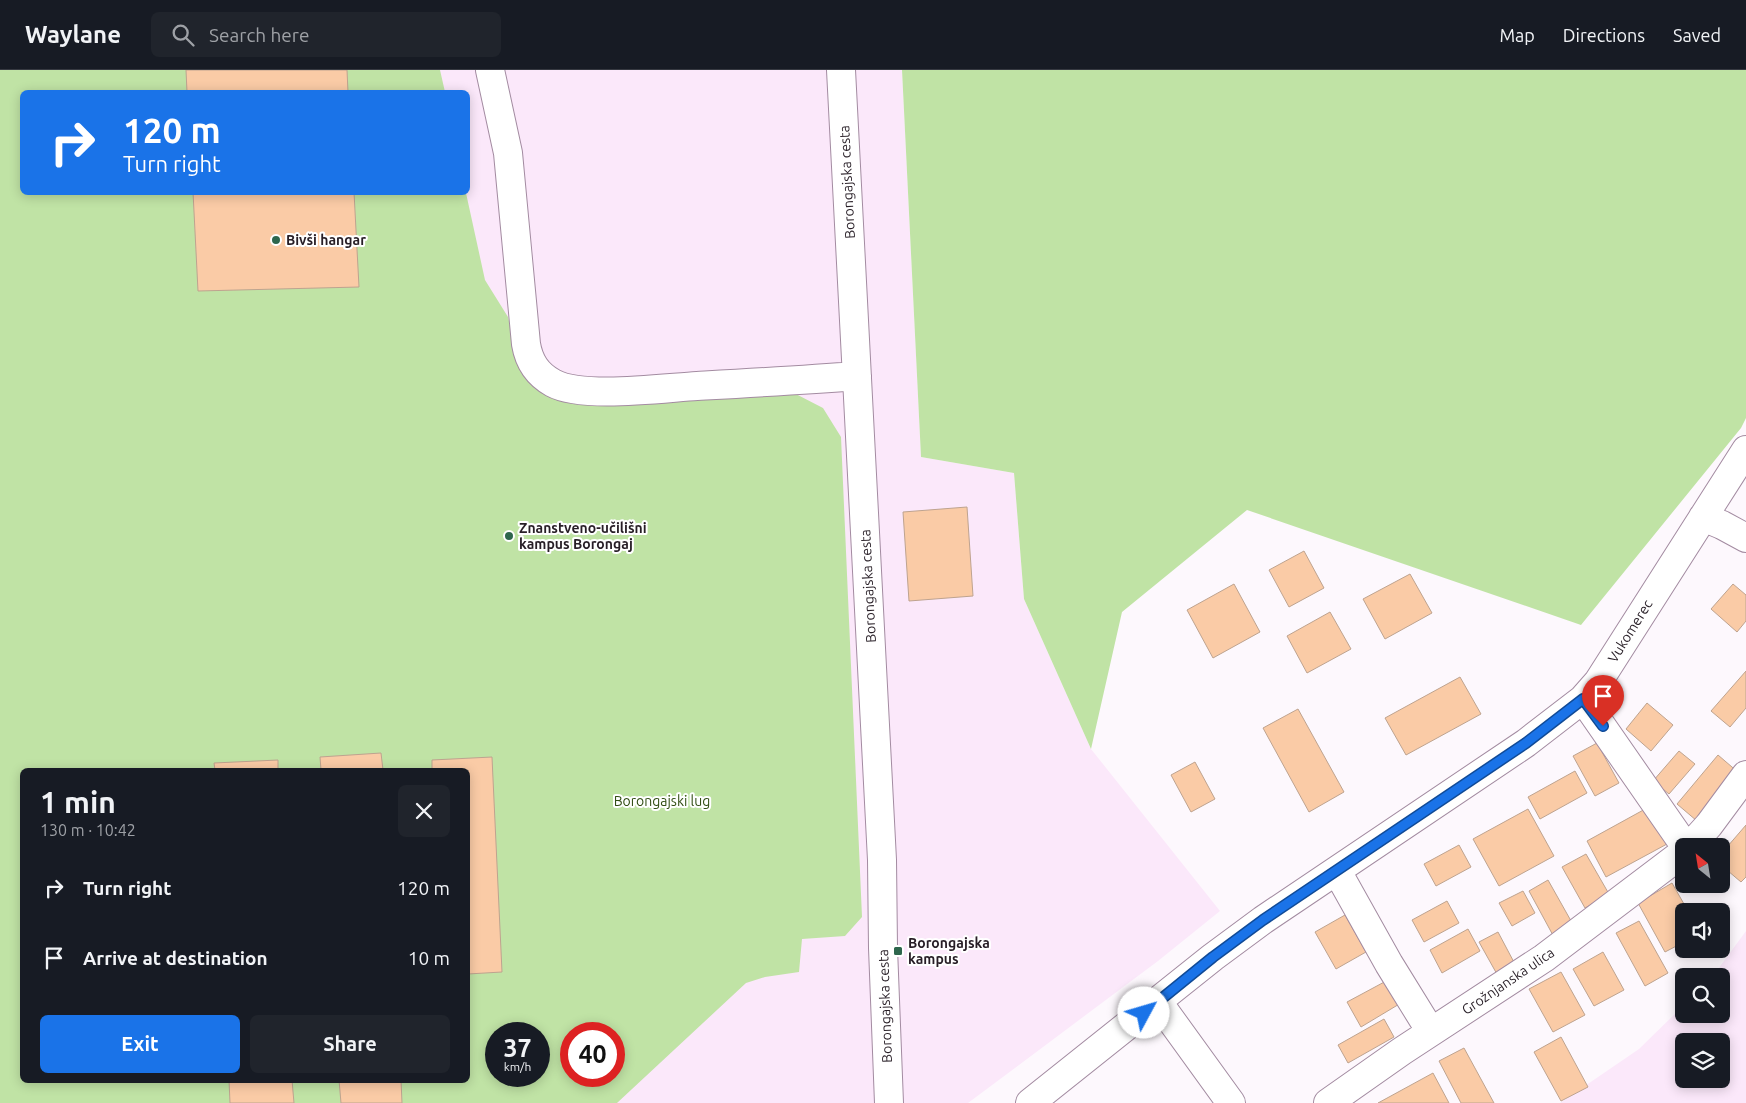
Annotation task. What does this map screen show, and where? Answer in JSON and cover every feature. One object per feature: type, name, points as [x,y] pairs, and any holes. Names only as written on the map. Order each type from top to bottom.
[{"type":"street","points":[[490,70],[508,153],[526,344],[529,359],[538,372],[554,384],[574,390],[623,390],[857,376]]},
{"type":"street","name":"Borongajska cesta","points":[[841,70],[882,860],[883,948],[889,1103]]},
{"type":"street","name":"Vukomerec","points":[[1158,1002],[1213,957],[1526,743],[1583,699],[1598,682],[1746,450]]},
{"type":"street","points":[[1703,517],[1746,538]]},
{"type":"street","points":[[1583,699],[1679,838]]},
{"type":"street","points":[[1697,838],[1746,775]]},
{"type":"street","name":"Grožnjanska ulica","points":[[1328,1103],[1431,1032],[1544,958],[1675,859]]},
{"type":"street","points":[[1337,871],[1389,964],[1431,1032]]},
{"type":"street","points":[[1030,1103],[1158,1002],[1231,1103]]},
{"type":"shaded area","name":"Znanstveno-učilišni kampus Borongaj","points":[[0,70],[902,70],[921,457],[1014,473],[1024,599],[1091,749],[1220,911],[1158,961],[968,1103],[0,1103]]},
{"type":"shaded area","points":[[1746,931],[1746,1103],[1560,1103],[1639,1049],[1675,1014],[1675,1023],[1730,1023],[1730,968],[1719,968],[1726,958],[1730,958],[1730,953]]},
{"type":"green space","name":"Borongajski lug","points":[[0,70],[440,70],[445,90],[20,90],[20,195],[466,195],[485,280],[508,317],[520,366],[562,401],[581,405],[790,391],[823,408],[841,437],[862,917],[845,936],[802,939],[799,972],[765,977],[746,983],[617,1103],[0,1103]]},
{"type":"green space","points":[[902,70],[1746,70],[1746,418],[1741,428],[1581,625],[1247,510],[1122,612],[1091,749],[1024,599],[1014,473],[921,457]]},
{"type":"building","points":[[186,70],[347,70],[348,90],[187,90]]},
{"type":"building","name":"Bivši hangar","points":[[193,195],[354,195],[359,287],[198,291]]},
{"type":"building","points":[[967,507],[973,596],[909,601],[903,512]]},
{"type":"building","points":[[1304,551],[1324,588],[1289,607],[1269,570]]},
{"type":"building","points":[[1410,574],[1432,613],[1385,639],[1363,599]]},
{"type":"building","points":[[1234,584],[1260,632],[1213,658],[1187,610]]},
{"type":"building","points":[[1733,584],[1746,595],[1746,621],[1737,632],[1711,609]]},
{"type":"building","points":[[1330,612],[1351,649],[1307,673],[1287,636]]},
{"type":"building","points":[[1746,671],[1746,708],[1730,727],[1711,711]]},
{"type":"building","points":[[1460,677],[1481,714],[1406,755],[1385,718]]},
{"type":"building","points":[[1647,703],[1673,725],[1651,751],[1626,729]]},
{"type":"building","points":[[1298,709],[1344,792],[1309,812],[1263,728]]},
{"type":"building","points":[[1597,743],[1619,783],[1595,796],[1573,756]]},
{"type":"building","points":[[1679,751],[1695,764],[1669,794],[1653,781]]},
{"type":"building","points":[[381,753],[383,768],[321,768],[320,757]]},
{"type":"building","points":[[1718,755],[1739,773],[1697,821],[1677,804]]},
{"type":"building","points":[[492,757],[502,972],[470,974],[470,768],[432,768],[432,760]]},
{"type":"building","points":[[278,760],[278,768],[215,768],[214,763]]},
{"type":"building","points":[[1195,762],[1215,799],[1191,812],[1171,775]]},
{"type":"building","points":[[1575,771],[1587,793],[1540,819],[1528,797]]},
{"type":"building","points":[[1647,808],[1667,844],[1606,877],[1587,841]]},
{"type":"building","points":[[1528,809],[1554,856],[1499,886],[1473,839]]},
{"type":"building","points":[[1746,825],[1746,877],[1741,882],[1730,873],[1730,844]]},
{"type":"building","points":[[1459,845],[1471,867],[1436,886],[1424,864]]},
{"type":"building","points":[[1586,854],[1609,894],[1585,908],[1562,867]]},
{"type":"building","points":[[1548,880],[1575,928],[1555,939],[1529,891]]},
{"type":"building","points":[[1672,883],[1675,893],[1678,893],[1683,903],[1675,903],[1675,947],[1665,952],[1638,903]]},
{"type":"building","points":[[1523,891],[1535,913],[1512,926],[1499,903]]},
{"type":"building","points":[[1447,901],[1459,923],[1424,942],[1412,920]]},
{"type":"building","points":[[1345,915],[1366,952],[1336,969],[1315,932]]},
{"type":"building","points":[[1639,921],[1668,973],[1645,986],[1616,933]]},
{"type":"building","points":[[1468,929],[1480,951],[1442,973],[1430,950]]},
{"type":"building","points":[[1498,932],[1516,966],[1498,976],[1479,942]]},
{"type":"building","points":[[1603,952],[1624,990],[1594,1006],[1573,969]]},
{"type":"building","points":[[1561,972],[1585,1015],[1553,1032],[1529,989]]},
{"type":"building","points":[[1388,980],[1401,1003],[1361,1027],[1347,1002]]},
{"type":"building","points":[[1384,1019],[1394,1037],[1348,1063],[1338,1045]]},
{"type":"building","points":[[1561,1037],[1588,1087],[1561,1101],[1534,1052]]},
{"type":"building","points":[[1464,1048],[1494,1103],[1461,1103],[1439,1061]]},
{"type":"building","points":[[1433,1073],[1449,1103],[1378,1103]]},
{"type":"building","points":[[229,1083],[292,1083],[294,1103],[230,1103]]},
{"type":"building","points":[[339,1083],[401,1083],[402,1103],[341,1103]]},
{"type":"place","name":"Bivši hangar","points":[[276,240]]},
{"type":"place","name":"Znanstveno-učilišni kampus Borongaj","points":[[509,536]]},
{"type":"place","name":"Borongajska kampus","points":[[898,951]]},
{"type":"route","points":[[1144,1013],[1213,957],[1263,920],[1526,743],[1561,718],[1583,699],[1603,726]]}]
